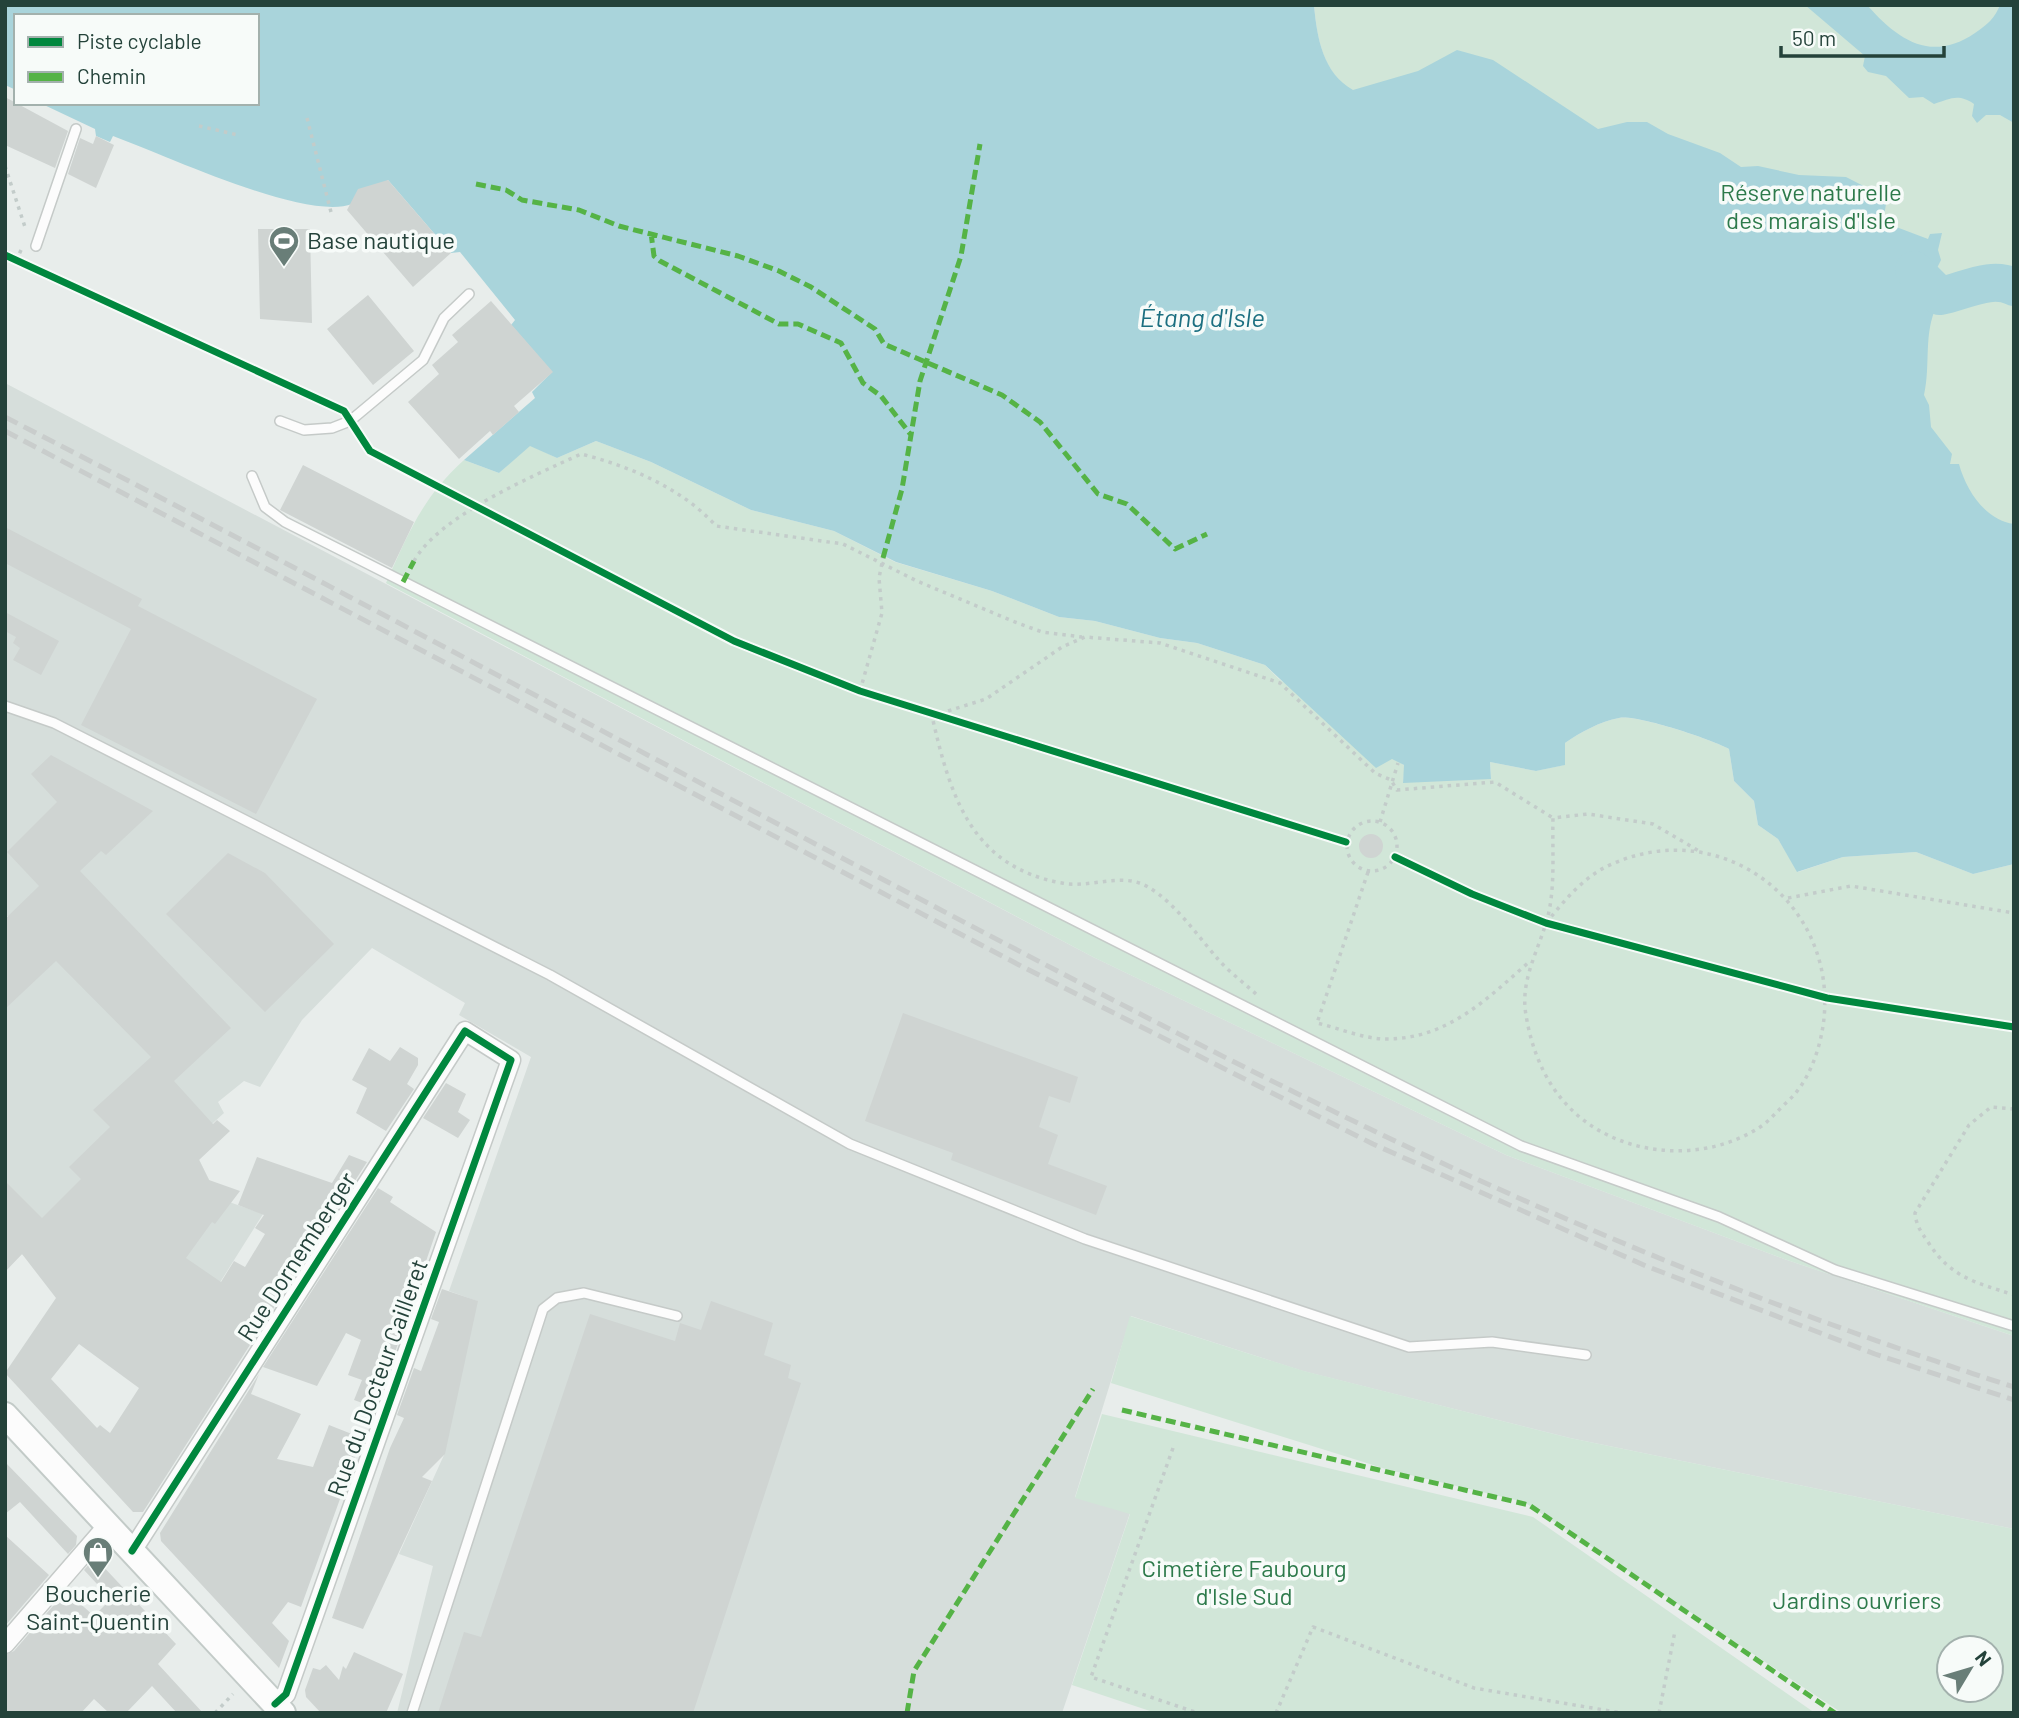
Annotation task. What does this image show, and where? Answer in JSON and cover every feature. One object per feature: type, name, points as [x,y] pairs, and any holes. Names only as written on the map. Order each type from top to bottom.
[{"type":"main road","points":[[5,1415],[279,1708]]},
{"type":"street","name":"Rue Dornemberger","points":[[132,1550],[465,1031],[511,1060]]},
{"type":"street","name":"Rue du Docteur Cailleret","points":[[279,1708],[511,1060]]},
{"type":"street","points":[[5,1644],[108,1525]]},
{"type":"lane","points":[[36,246],[76,129]]},
{"type":"lane","points":[[280,421],[304,430],[332,428],[350,421],[423,360],[444,318],[469,294]]},
{"type":"lane","points":[[252,476],[265,507],[285,522],[1521,1146],[1719,1217],[1835,1270],[2014,1326]]},
{"type":"lane","points":[[5,706],[54,723],[550,975],[862,1149],[1086,1238],[1409,1347],[1492,1342],[1586,1355]]},
{"type":"lane","points":[[412,1713],[543,1309],[557,1298],[584,1293],[677,1316]]},
{"type":"path","points":[[307,118],[332,216]]},
{"type":"path","points":[[199,126],[238,135]]},
{"type":"path","points":[[5,166],[25,221],[25,232]]},
{"type":"path","points":[[16,261],[24,243]]},
{"type":"path","points":[[414,561],[420,550],[463,515],[581,454],[617,463],[659,484],[700,508],[716,526],[843,544],[883,561],[917,581],[1042,632],[1160,643],[1280,683],[1375,773],[1391,780],[1398,790],[1495,782],[1553,818],[1588,814],[1653,824],[1699,851],[1747,867],[1787,898],[1809,928],[1822,962],[1827,998],[1820,1049],[1796,1094],[1757,1129],[1710,1149],[1658,1151],[1621,1140],[1609,1136],[1567,1106],[1538,1063],[1525,1013],[1530,961],[1546,923],[1551,897],[1553,818]]},
{"type":"path","points":[[860,691],[882,613],[879,578],[883,561]]},
{"type":"path","points":[[1084,637],[1062,647],[986,699],[932,716],[945,771],[968,825],[1012,869],[1063,884],[1136,882],[1174,907],[1218,960],[1264,1001]]},
{"type":"path","points":[[1380,822],[1398,763]]},
{"type":"path","points":[[1371,821],[1380,822],[1393,833],[1397,849],[1395,858],[1384,869],[1368,872],[1353,864],[1346,842],[1355,827],[1371,821]]},
{"type":"path","points":[[1546,923],[1575,888],[1612,864],[1654,851],[1699,851]]},
{"type":"path","points":[[1317,1024],[1368,872]]},
{"type":"path","points":[[1787,898],[1851,887],[2014,913]]},
{"type":"path","points":[[1307,1019],[1317,1024],[1384,1039],[1432,1033],[1470,1013],[1530,961]]},
{"type":"path","points":[[2014,1109],[1991,1107],[1969,1125],[1915,1213],[1916,1224],[1951,1271],[2014,1295]]},
{"type":"path","points":[[1172,1448],[1091,1676],[1198,1713]]},
{"type":"path","points":[[1276,1713],[1313,1627],[1474,1688],[1622,1713]]},
{"type":"path","points":[[1659,1713],[1675,1631]]},
{"type":"shaded area","points":[[5,383],[1093,957],[1506,1155],[1787,1260],[2014,1336],[2014,1529],[1570,1438],[1303,1371],[1131,1316],[1075,1497],[1130,1513],[1062,1713],[397,1713],[433,1566],[399,1554],[444,1455],[477,1301],[449,1291],[531,1057],[459,1015],[465,1003],[372,948],[302,1020],[260,1087],[244,1081],[218,1102],[224,1113],[191,1143],[218,1198],[263,1214],[168,1365],[22,1254],[5,1270],[5,924],[9,916],[5,916]]},
{"type":"green space","name":"Réserve naturelle des marais d'Isle","points":[[1314,5],[2014,5],[2014,619],[1343,84],[1323,54]]},
{"type":"green space","points":[[596,441],[651,462],[751,510],[834,531],[895,562],[992,591],[1059,617],[1095,621],[1160,638],[1197,643],[1265,665],[1279,679],[1405,766],[1403,782],[1491,778],[1490,762],[1536,771],[1564,765],[1565,743],[1598,725],[1628,718],[1674,729],[1729,749],[1734,781],[1754,801],[1758,825],[1778,839],[1798,872],[1843,857],[1916,852],[1973,874],[2014,864],[2014,1336],[1787,1260],[1506,1155],[1093,957],[386,583],[427,502],[464,460],[499,473],[530,445],[557,458]]},
{"type":"green space","name":"Jardins ouvriers","points":[[1130,1316],[1304,1371],[1570,1438],[2014,1529],[2014,1713],[1842,1713],[1524,1502],[1389,1470],[1111,1383]]},
{"type":"green space","name":"Cimetière Faubourg d'Isle Sud","points":[[1102,1414],[1533,1517],[1815,1713],[1156,1713],[1072,1685],[1130,1514],[1075,1498]]},
{"type":"water","name":"Étang d'Isle","points":[[5,5],[1314,5],[1323,54],[1335,74],[1353,90],[1418,71],[1457,50],[1493,60],[1598,129],[1627,122],[1647,122],[1668,134],[1720,153],[1741,167],[1758,166],[1799,175],[1846,177],[1887,198],[1883,222],[1928,239],[1930,234],[1942,233],[1938,250],[1941,260],[1937,268],[1940,286],[1956,293],[1952,302],[1937,305],[1930,327],[1924,395],[1929,405],[1931,427],[1952,454],[1950,464],[1959,464],[1966,484],[1978,502],[1994,517],[2014,524],[2014,864],[1973,874],[1916,852],[1843,857],[1797,872],[1778,839],[1758,825],[1754,801],[1734,781],[1729,749],[1674,729],[1628,718],[1598,725],[1565,743],[1565,765],[1536,771],[1490,762],[1491,779],[1403,783],[1404,765],[1392,759],[1376,768],[1265,665],[1197,643],[1160,638],[1095,621],[1059,617],[992,591],[896,562],[834,531],[751,510],[651,462],[596,441],[557,458],[530,446],[499,473],[464,460],[535,398],[532,392],[552,372],[511,325],[515,320],[460,252],[451,253],[388,180],[352,204],[331,207],[302,204],[234,183],[113,136],[110,142],[96,136],[95,129],[44,105],[259,105],[259,14],[14,14],[14,89],[5,85]]},
{"type":"water","points":[[1805,5],[1867,5],[1903,37],[1930,47],[1959,42],[1987,24],[2000,5],[2014,5],[2014,123],[2000,115],[1986,115],[1977,123],[1972,116],[1974,104],[1963,99],[1954,98],[1934,104],[1923,97],[1909,98],[1886,76],[1868,72],[1863,66],[1865,56]]},
{"type":"building","points":[[5,97],[14,102],[14,105],[20,105],[68,131],[55,168],[5,145]]},
{"type":"building","points":[[96,136],[114,145],[96,188],[68,174],[80,138],[93,144]]},
{"type":"building","points":[[388,180],[451,253],[413,287],[347,210],[358,189]]},
{"type":"building","points":[[258,229],[310,229],[312,323],[260,319]]},
{"type":"building","points":[[368,295],[414,351],[373,385],[327,329]]},
{"type":"building","points":[[491,301],[553,372],[514,406],[519,412],[493,435],[490,431],[459,459],[408,402],[439,374],[432,365],[458,342],[452,335]]},
{"type":"building","points":[[303,465],[414,522],[392,568],[280,510]]},
{"type":"building","points":[[5,527],[142,599],[138,606],[317,699],[256,814],[81,725],[131,629],[5,563]]},
{"type":"building","points":[[5,612],[59,641],[41,675],[13,660],[20,648],[13,643],[16,637],[5,631]]},
{"type":"building","points":[[51,755],[153,811],[106,855],[101,851],[80,871],[231,1028],[174,1081],[213,1124],[217,1120],[230,1131],[199,1160],[209,1180],[240,1191],[215,1224],[212,1222],[186,1258],[221,1282],[234,1261],[245,1267],[265,1234],[255,1228],[264,1215],[238,1205],[257,1157],[332,1183],[349,1155],[367,1162],[143,1512],[133,1512],[5,1373],[56,1298],[22,1254],[5,1272],[5,1181],[42,1218],[81,1179],[69,1167],[110,1127],[93,1110],[151,1057],[56,961],[5,1009],[5,919],[39,886],[7,852],[57,802],[31,774]],"holes":[[[79,1344],[139,1388],[110,1433],[100,1425],[97,1428],[51,1379]]]},
{"type":"building","points":[[1371,834],[1379,838],[1383,846],[1379,854],[1371,858],[1363,854],[1359,846],[1363,838]]},
{"type":"building","points":[[228,853],[265,873],[334,944],[265,1012],[166,914]]},
{"type":"building","points":[[903,1013],[1078,1077],[1070,1103],[1049,1096],[1039,1127],[1058,1135],[1048,1164],[1107,1186],[1096,1215],[951,1160],[953,1153],[865,1121]]},
{"type":"building","points":[[400,1047],[418,1058],[418,1065],[407,1084],[414,1089],[386,1131],[356,1113],[367,1088],[352,1080],[369,1048],[390,1061]]},
{"type":"building","points":[[446,1083],[466,1094],[458,1112],[470,1120],[458,1138],[423,1118]]},
{"type":"building","points":[[378,1188],[393,1197],[390,1202],[436,1232],[376,1408],[354,1400],[362,1380],[348,1375],[361,1340],[346,1333],[317,1386],[263,1367]]},
{"type":"building","points":[[442,1289],[478,1301],[445,1454],[422,1477],[432,1481],[363,1629],[332,1618],[390,1448],[404,1418],[397,1415],[414,1368],[421,1371],[439,1322],[431,1319]]},
{"type":"building","points":[[711,1301],[773,1323],[764,1355],[791,1365],[788,1378],[801,1383],[693,1713],[438,1713],[464,1632],[481,1637],[590,1314],[675,1341],[680,1323],[701,1330]]},
{"type":"building","points":[[259,1374],[251,1394],[301,1414],[277,1459],[313,1467],[329,1425],[362,1438],[301,1607],[288,1602],[272,1623],[289,1641],[279,1668],[161,1541],[160,1533]]},
{"type":"building","points":[[5,1462],[77,1536],[76,1545],[68,1554],[20,1502],[5,1514]]},
{"type":"building","points":[[5,1535],[49,1575],[5,1626]]},
{"type":"building","points":[[92,1561],[99,1562],[176,1644],[158,1664],[203,1713],[177,1713],[152,1686],[126,1713],[109,1713],[94,1699],[81,1713],[5,1713],[5,1655],[14,1651],[66,1591],[94,1616],[111,1599],[84,1570]]},
{"type":"building","points":[[354,1652],[403,1674],[386,1713],[321,1713],[306,1697],[305,1690],[313,1668],[320,1670],[326,1665],[339,1680],[343,1666],[346,1669]]},
{"type":"waterway","points":[[1914,270],[1940,296],[1987,284],[2014,287]]},
{"type":"railway","points":[[5,417],[1038,961],[1399,1143],[1583,1226],[1689,1270],[1905,1351],[2014,1387]]},
{"type":"railway","points":[[5,431],[1023,967],[1373,1144],[1646,1266],[1875,1354],[2014,1400]]},
{"type":"marked path","points":[[883,558],[902,489],[920,381],[961,256],[980,144]]},
{"type":"marked path","points":[[476,184],[506,190],[522,200],[579,210],[619,226],[738,256],[779,271],[811,287],[875,329],[884,344],[1002,395],[1040,422],[1098,494],[1127,504],[1175,549],[1207,534]]},
{"type":"marked path","points":[[651,233],[654,256],[660,261],[779,324],[798,324],[841,343],[863,383],[881,396],[911,435]]},
{"type":"marked path","points":[[403,582],[414,561]]},
{"type":"marked path","points":[[907,1713],[914,1671],[1093,1389]]},
{"type":"marked path","points":[[1122,1410],[1529,1505],[1835,1713]]},
{"type":"cycle path","points":[[5,255],[344,411],[370,451],[734,641],[860,691],[1346,842]]},
{"type":"cycle path","points":[[1395,857],[1472,894],[1546,923],[1827,998],[2014,1027]]},
{"type":"cycle path","points":[[132,1551],[465,1031],[511,1060],[286,1694],[275,1704]]},
{"type":"place","name":"Base nautique","points":[[284,268]]},
{"type":"place","name":"Boucherie Saint-Quentin","points":[[98,1579]]}]
